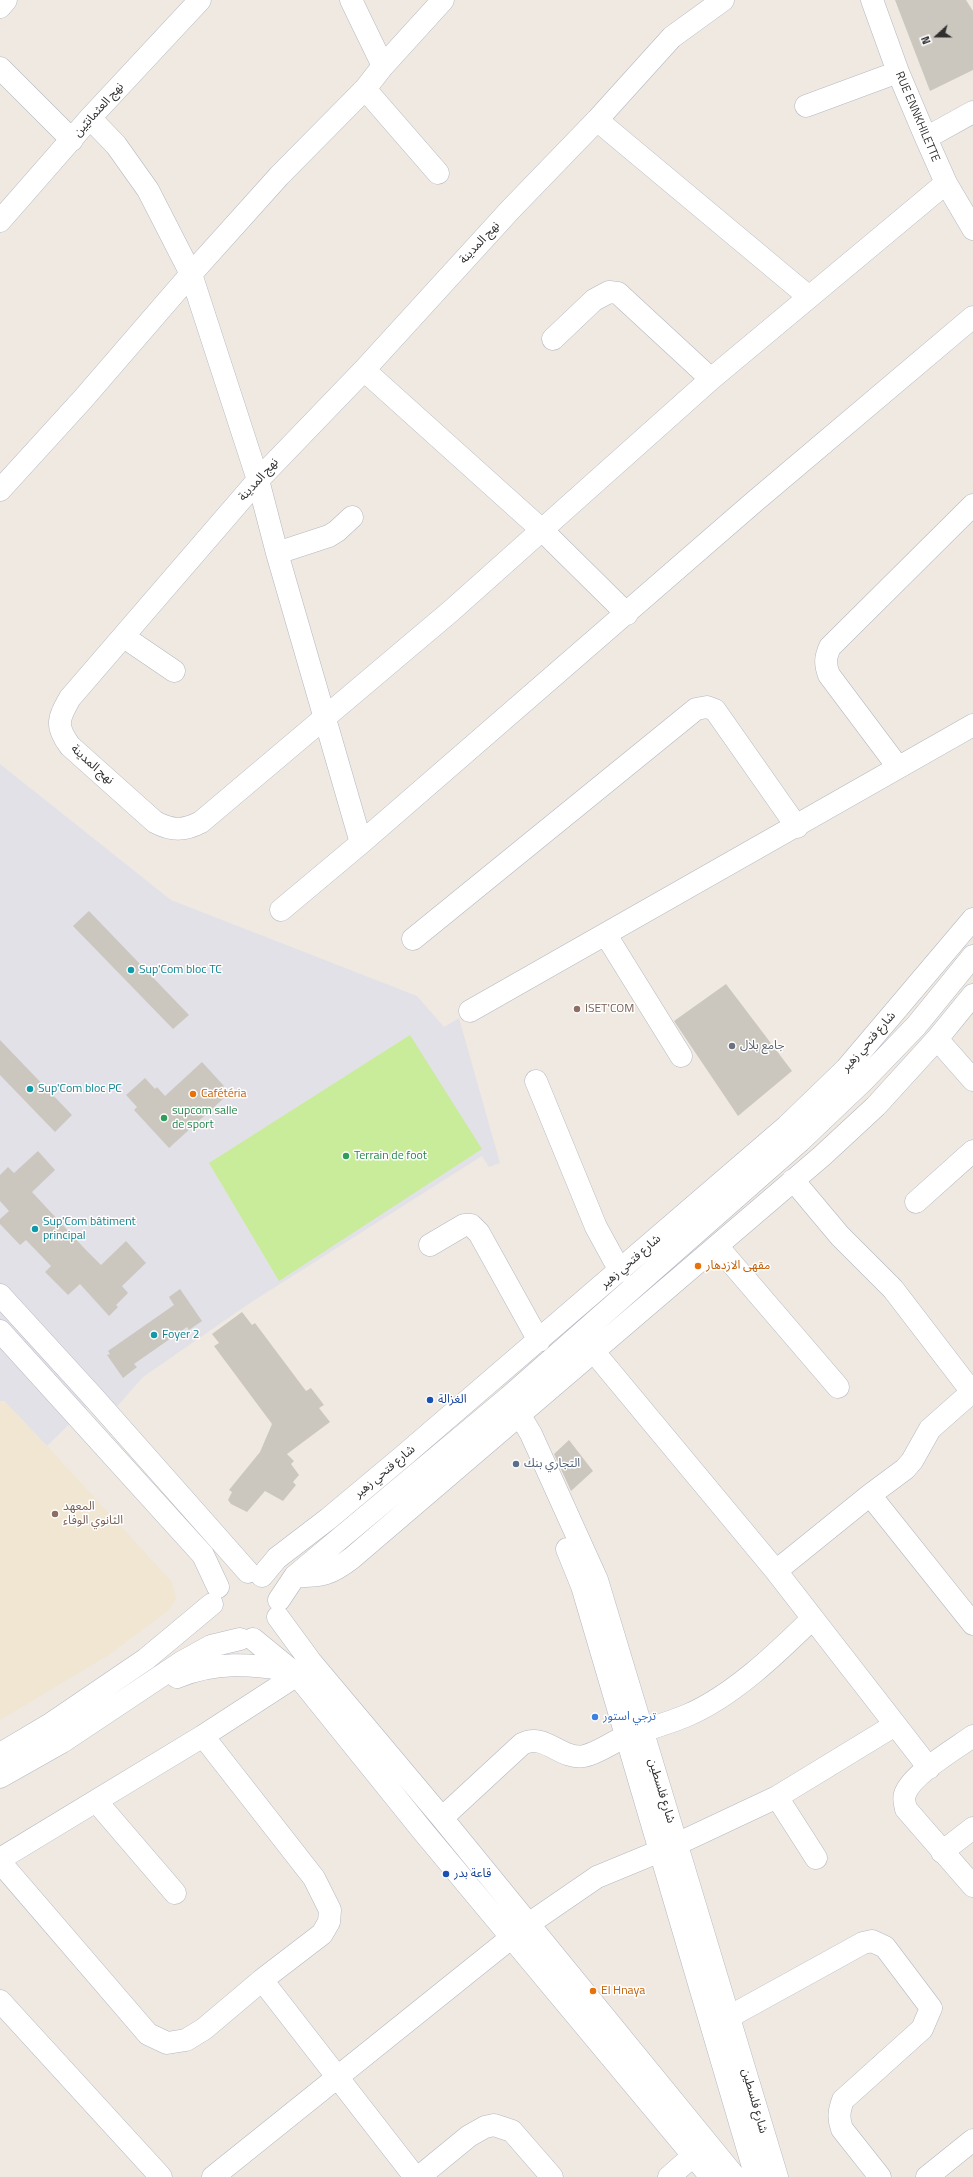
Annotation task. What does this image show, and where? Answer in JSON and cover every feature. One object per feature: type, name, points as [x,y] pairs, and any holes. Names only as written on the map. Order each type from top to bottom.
[{"type":"street","points":[[0,7],[6,0]]},
{"type":"street","name":"نهج العثمانيّين","points":[[0,221],[90,118],[200,0]]},
{"type":"street","points":[[351,0],[383,66]]},
{"type":"street","points":[[0,490],[83,399],[191,274],[279,176],[365,89],[383,66],[443,0]]},
{"type":"street","name":"نهج المدينة","points":[[326,717],[201,822],[188,829],[168,829],[155,822],[70,746],[63,736],[59,726],[60,716],[70,698],[258,480],[364,370],[505,216],[597,120],[672,38],[724,0]]},
{"type":"street","name":"RUE ENNKHILETTE","points":[[872,0],[898,72],[926,138],[946,183],[973,229]]},
{"type":"street","points":[[0,68],[72,140]]},
{"type":"street","points":[[806,106],[898,72]]},
{"type":"street","points":[[365,89],[438,173]]},
{"type":"street","points":[[926,138],[973,112]]},
{"type":"street","points":[[90,118],[116,146],[148,190],[191,274],[258,480],[277,553],[326,717],[361,843]]},
{"type":"street","points":[[597,120],[700,208],[808,297]]},
{"type":"street","points":[[326,717],[543,531],[711,379],[946,183]]},
{"type":"street","points":[[553,339],[594,300],[609,292],[618,294],[711,379]]},
{"type":"street","points":[[281,910],[627,614],[754,502],[973,317]]},
{"type":"street","points":[[364,370],[543,531],[627,614]]},
{"type":"street","points":[[898,767],[829,675],[825,666],[825,656],[830,647],[973,505]]},
{"type":"street","points":[[277,553],[330,536],[352,517]]},
{"type":"street","points":[[124,637],[174,671]]},
{"type":"street","points":[[413,939],[696,709],[707,707],[715,710],[797,827]]},
{"type":"street","points":[[470,1011],[797,827],[898,767],[973,725]]},
{"type":"street","name":"شارع فتحي زهير","points":[[255,1574],[363,1490],[620,1272],[787,1126],[846,1069],[973,919]]},
{"type":"street","points":[[606,935],[681,1056]]},
{"type":"street","name":"شارع فتحي زهير","points":[[278,1608],[295,1576],[509,1410],[800,1141],[862,1082],[916,1026],[973,956]]},
{"type":"street","points":[[509,1410],[594,1352],[793,1180],[876,1106],[936,1040],[973,995]]},
{"type":"street","points":[[936,1040],[973,1080]]},
{"type":"street","points":[[536,1081],[596,1227],[620,1272]]},
{"type":"street","points":[[916,1202],[973,1151]]},
{"type":"street","points":[[776,1571],[870,1495],[905,1469],[912,1461],[930,1429],[972,1392],[892,1289],[840,1236],[793,1180]]},
{"type":"street","points":[[430,1245],[464,1225],[471,1225],[479,1233],[539,1341]]},
{"type":"street","points":[[717,1246],[838,1387]]},
{"type":"street","points":[[0,1295],[255,1574],[276,1590],[278,1608],[299,1669],[700,2149],[735,2177]]},
{"type":"street","points":[[0,1331],[203,1555],[215,1595],[216,1623],[231,1636],[247,1639],[299,1669],[442,1818],[520,1932]]},
{"type":"street","points":[[594,1352],[776,1571],[929,1768]]},
{"type":"street","name":"شارع فلسطين","points":[[509,1410],[531,1434],[597,1580],[635,1733],[721,2021],[777,2177]]},
{"type":"street","points":[[870,1495],[973,1624]]},
{"type":"street","points":[[0,1754],[49,1725],[146,1659],[215,1595],[226,1578],[236,1573],[255,1574]]},
{"type":"street","points":[[0,1777],[62,1742],[182,1662],[211,1646],[264,1635],[272,1627],[278,1608]]},
{"type":"street","points":[[442,1818],[526,1742],[540,1740],[568,1756],[577,1757],[588,1755],[635,1733],[688,1715],[708,1705],[776,1654],[812,1618]]},
{"type":"street","points":[[142,1690],[198,1668],[234,1665],[299,1669]]},
{"type":"street","points":[[202,1736],[314,1878],[330,1910],[329,1922],[322,1934],[262,1980],[204,2029],[186,2040],[166,2043],[148,2034],[0,1861],[202,1736],[299,1669]]},
{"type":"street","points":[[213,2177],[520,1932],[597,1877],[669,1848],[777,1797],[896,1725]]},
{"type":"street","points":[[973,1736],[929,1768],[908,1789],[904,1801],[906,1809],[973,1886]]},
{"type":"street","points":[[777,1797],[816,1858]]},
{"type":"street","points":[[96,1801],[175,1893]]},
{"type":"street","points":[[942,1852],[973,1828]]},
{"type":"street","points":[[721,2021],[863,1943],[872,1941],[885,1947],[932,2008],[922,2028],[843,2100],[839,2119],[842,2129],[880,2177]]},
{"type":"street","points":[[262,1980],[415,2177]]},
{"type":"street","points":[[0,2001],[161,2177]]},
{"type":"street","name":"شارع فلسطين","points":[[721,2021],[756,2177]]},
{"type":"street","points":[[419,2177],[469,2136],[485,2127],[494,2125],[512,2131],[552,2177]]},
{"type":"street","points":[[927,2177],[973,2140]]},
{"type":"street","points":[[669,2177],[700,2149]]},
{"type":"street","points":[[700,2149],[711,2177]]},
{"type":"shaded area","points":[[0,764],[171,900],[417,996],[444,1027],[459,1018],[500,1163],[489,1167],[482,1156],[250,1303],[143,1377],[114,1410],[95,1399],[47,1446],[4,1401],[0,1401]]},
{"type":"shaded area","name":"المعهد الثانوي الوفاء","points":[[0,1401],[4,1401],[47,1446],[172,1582],[176,1599],[169,1610],[107,1656],[0,1720]]},
{"type":"green space","name":"Terrain de foot","points":[[410,1035],[482,1149],[279,1281],[209,1163]]},
{"type":"building","points":[[895,0],[966,0],[973,11],[973,70],[930,91]]},
{"type":"building","name":"Sup'Com bloc TC","points":[[89,911],[189,1015],[173,1029],[73,926]]},
{"type":"building","name":"جامع بلال","points":[[726,984],[792,1071],[738,1116],[674,1021]]},
{"type":"building","name":"Sup'Com bloc PC","points":[[0,1040],[72,1115],[55,1132],[0,1075]]},
{"type":"building","points":[[202,1062],[224,1086],[217,1091],[224,1098],[169,1148],[134,1110],[137,1107],[126,1095],[145,1078],[155,1089],[157,1087],[165,1096]]},
{"type":"building","name":"Sup'Com bâtiment principal","points":[[38,1151],[55,1170],[32,1192],[85,1249],[101,1265],[126,1241],[146,1263],[122,1286],[128,1293],[116,1305],[118,1307],[109,1316],[80,1284],[68,1295],[45,1272],[51,1266],[26,1240],[20,1245],[0,1224],[0,1219],[9,1211],[0,1201],[0,1175],[8,1167],[14,1173]]},
{"type":"building","name":"Foyer 2","points":[[180,1289],[202,1321],[189,1330],[187,1327],[134,1364],[137,1367],[123,1378],[107,1355],[110,1354],[108,1351],[174,1305],[169,1297]]},
{"type":"building","points":[[242,1312],[252,1325],[255,1323],[306,1391],[311,1388],[324,1405],[319,1408],[330,1422],[287,1454],[294,1461],[291,1464],[299,1475],[293,1482],[296,1485],[283,1501],[265,1491],[247,1512],[231,1504],[228,1500],[232,1492],[229,1490],[260,1452],[272,1424],[214,1346],[219,1343],[212,1334]]},
{"type":"building","points":[[569,1440],[593,1471],[571,1491],[554,1454]]},
{"type":"place","name":"Sup'Com bloc TC","points":[[131,970]]},
{"type":"place","name":"ISET'COM","points":[[577,1009]]},
{"type":"place","name":"جامع بلال","points":[[732,1046]]},
{"type":"place","name":"Sup'Com bloc PC","points":[[30,1089]]},
{"type":"place","name":"Cafétéria","points":[[193,1094]]},
{"type":"place","name":"supcom salle de sport","points":[[164,1118]]},
{"type":"place","name":"Terrain de foot","points":[[346,1156]]},
{"type":"place","name":"Sup'Com bâtiment principal","points":[[35,1229]]},
{"type":"place","name":"مقهى الازدهار","points":[[698,1266]]},
{"type":"place","name":"Foyer 2","points":[[154,1335]]},
{"type":"place","name":"الغزالة","points":[[430,1400]]},
{"type":"place","name":"التجاري بنك","points":[[516,1464]]},
{"type":"place","name":"المعهد الثانوي الوفاء","points":[[55,1514]]},
{"type":"place","name":"ترجي استور","points":[[595,1717]]},
{"type":"place","name":"قاعة بدر","points":[[446,1874]]},
{"type":"place","name":"El Hnaya","points":[[593,1991]]}]
